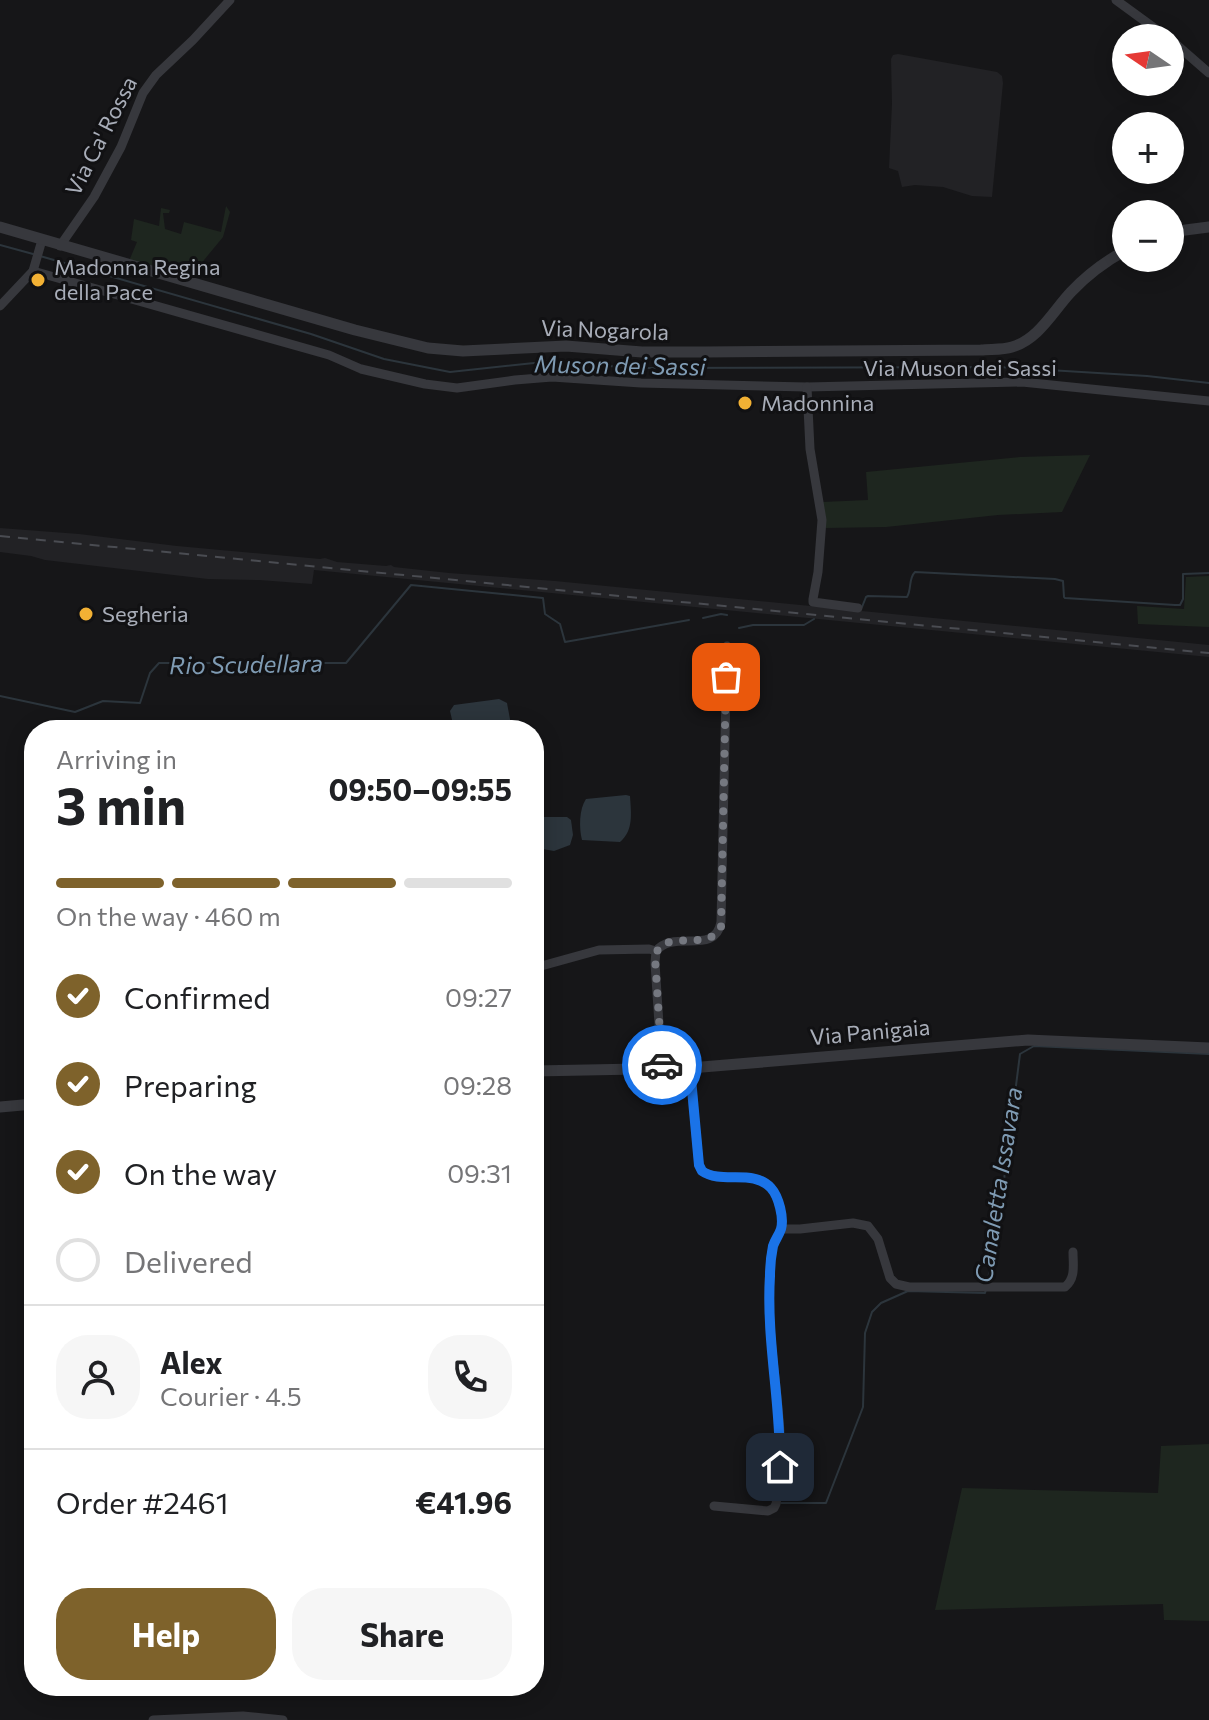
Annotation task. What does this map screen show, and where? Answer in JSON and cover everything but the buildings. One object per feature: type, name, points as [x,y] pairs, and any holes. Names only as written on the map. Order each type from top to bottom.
[{"type":"street","name":"Via Ca' Rossa","points":[[60,246],[94,197],[121,147],[143,93],[156,75],[230,0]]},
{"type":"street","points":[[1116,0],[1149,24]]},
{"type":"street","points":[[1184,52],[1209,73]]},
{"type":"street","points":[[0,227],[60,246]]},
{"type":"street","points":[[1184,230],[1209,227]]},
{"type":"street","points":[[0,306],[34,269],[41,242]]},
{"type":"street","name":"Via Nogarola","points":[[60,246],[355,330],[428,348],[463,351],[566,346],[642,352],[1011,348],[1048,322],[1069,294],[1093,271],[1112,259]]},
{"type":"street","name":"Via Muson dei Sassi","points":[[34,269],[329,355],[361,369],[442,387],[552,377],[641,383],[807,387],[1022,382],[1209,401]]},
{"type":"street","points":[[807,387],[810,449],[822,520],[813,602],[858,608]]},
{"type":"street","points":[[662,1070],[656,951],[665,943],[713,938],[721,927],[727,646]]},
{"type":"street","points":[[544,965],[599,950],[656,951]]},
{"type":"street","name":"Via Panigaia","points":[[544,1071],[662,1070],[1028,1040],[1209,1048]]},
{"type":"street","points":[[690,1068],[702,1171],[713,1176],[755,1179],[769,1185],[780,1212],[781,1229],[773,1247],[769,1293],[780,1449],[776,1504],[768,1511],[714,1506]]},
{"type":"street","points":[[0,1107],[24,1105]]},
{"type":"street","points":[[781,1229],[853,1223],[868,1226],[878,1239],[890,1278],[896,1284],[909,1287],[1065,1287],[1073,1275],[1073,1252]]},
{"type":"street","points":[[153,1720],[243,1716],[283,1720]]},
{"type":"shaded area","points":[[898,54],[997,72],[1002,76],[992,197],[972,196],[943,187],[902,187],[898,171],[889,168],[891,59]]},
{"type":"shaded area","points":[[226,206],[230,212],[223,237],[190,277],[129,261],[137,242],[131,240],[134,219],[159,226],[161,208],[170,210],[163,213],[165,229],[181,234],[184,222],[221,232]]},
{"type":"shaded area","points":[[1090,455],[1062,512],[998,515],[886,527],[826,528],[822,502],[868,500],[866,472],[1020,457]]},
{"type":"shaded area","points":[[0,528],[1209,645],[1209,657],[314,570],[312,584],[208,579],[0,552]]},
{"type":"shaded area","points":[[1209,576],[1209,627],[1138,624],[1137,606],[1184,609],[1186,577]]},
{"type":"shaded area","points":[[499,699],[507,703],[510,720],[452,720],[450,711],[454,705]]},
{"type":"shaded area","points":[[630,796],[631,821],[628,832],[620,842],[582,840],[580,819],[586,799]]},
{"type":"shaded area","points":[[544,817],[567,817],[571,820],[573,835],[570,845],[554,851],[544,849]]},
{"type":"shaded area","points":[[1209,1444],[1209,1621],[1164,1620],[1163,1604],[935,1610],[962,1488],[1158,1493],[1161,1446]]},
{"type":"waterway","name":"Muson dei Sassi","points":[[0,245],[33,254]]},
{"type":"waterway","name":"Muson dei Sassi","points":[[40,256],[311,334],[384,359],[450,372],[553,361],[631,368],[999,367],[1209,383]]},
{"type":"waterway","name":"Rio Scudellara","points":[[862,607],[868,596],[907,597],[915,572],[1055,579],[1063,581],[1065,598],[1175,605],[1180,605],[1183,599],[1183,574],[1209,573]]},
{"type":"waterway","name":"Rio Scudellara","points":[[0,696],[75,712],[103,701],[140,703],[150,673],[159,663],[346,663],[411,585],[543,598],[545,614],[560,624],[565,642],[689,620]]},
{"type":"waterway","name":"Rio Scudellara","points":[[703,618],[727,615]]},
{"type":"waterway","name":"Rio Scudellara","points":[[739,628],[804,625],[814,619]]},
{"type":"waterway","name":"Canaletta Issavara","points":[[987,1283],[996,1243],[1020,1054],[1034,1046],[1209,1054]]},
{"type":"waterway","name":"Canaletta Issavara","points":[[781,1503],[826,1503],[863,1407],[865,1333],[872,1312],[881,1303],[908,1291],[985,1293],[986,1289]]},
{"type":"railway","points":[[0,536],[1209,653]]},
{"type":"way so far","points":[[662,1065],[656,951],[665,943],[713,938],[721,927],[726,677]]},
{"type":"place","name":"Madonna Regina della Pace","points":[[38,280]]},
{"type":"place","name":"Madonnina","points":[[745,403]]},
{"type":"place","name":"Segheria","points":[[86,614]]},
{"type":"route","points":[[662,1065],[662,1070],[690,1068],[702,1171],[713,1176],[755,1179],[769,1185],[774,1191],[782,1225],[773,1247],[769,1293],[780,1467]]}]
